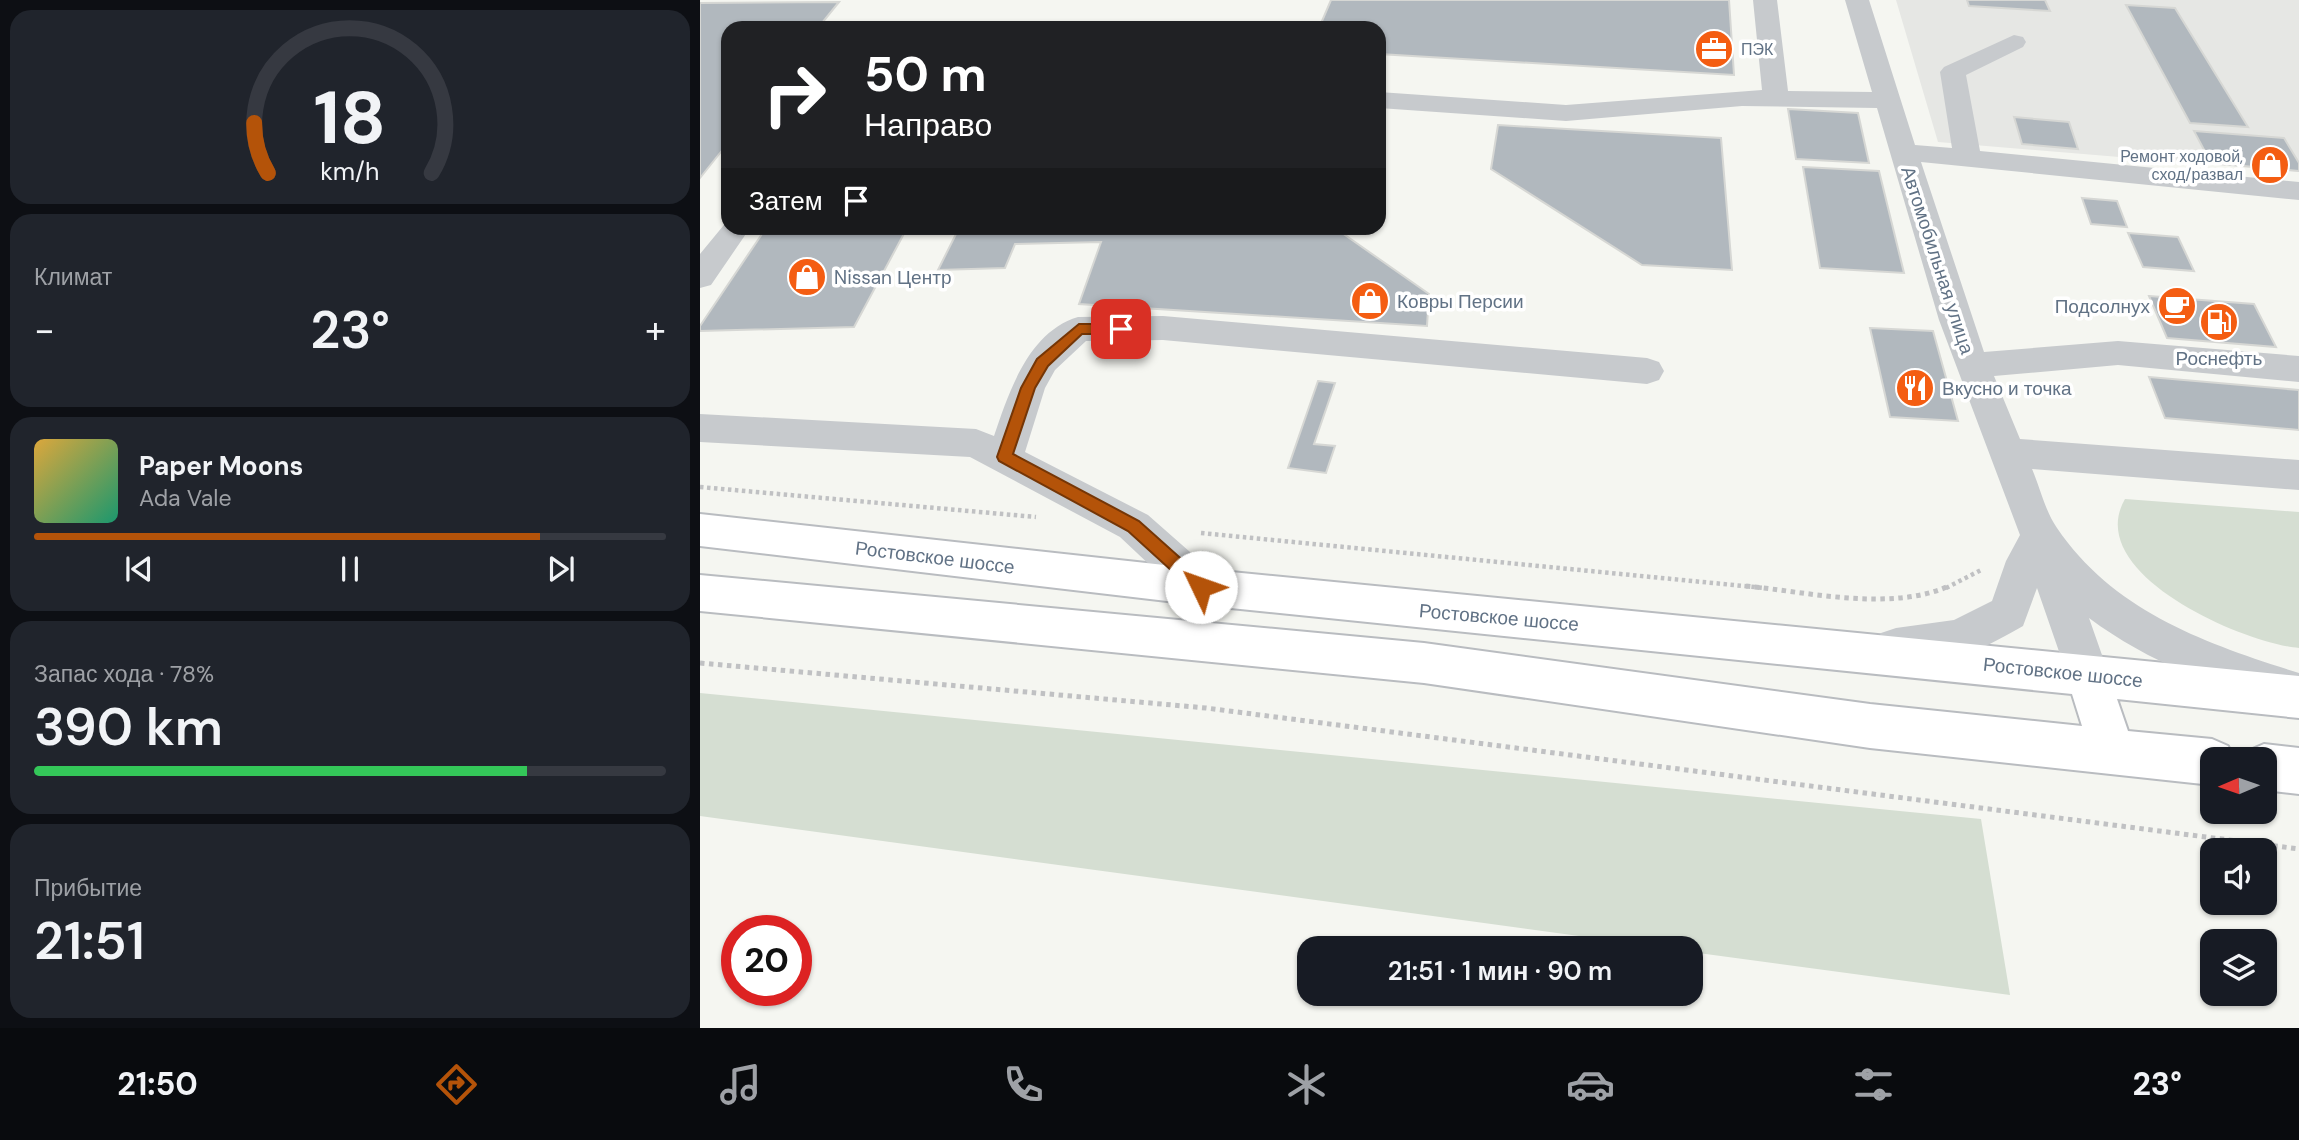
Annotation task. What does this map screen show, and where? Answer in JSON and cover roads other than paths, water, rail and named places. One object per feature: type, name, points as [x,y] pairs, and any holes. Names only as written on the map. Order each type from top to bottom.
[{"type":"main road","name":"Ростовское шоссе","points":[[700,530],[1201,587],[2299,696]]},
{"type":"main road","points":[[700,593],[935,613],[1424,663],[1870,726],[2200,761]]},
{"type":"main road","points":[[2087,675],[2113,752]]},
{"type":"main road","points":[[2277,768],[2299,771]]},
{"type":"street","points":[[1765,0],[1776,99]]},
{"type":"street","name":"Автомобильная улица","points":[[1857,0],[1902,152],[1947,320],[1973,365],[2040,536],[2087,675]]},
{"type":"street","points":[[1967,158],[1953,72],[2014,42]]},
{"type":"street","points":[[1386,100],[1566,113],[1742,98],[1887,100]]},
{"type":"street","points":[[1902,152],[2299,191]]},
{"type":"street","points":[[700,277],[730,235]]},
{"type":"street","points":[[1005,457],[1028,388],[1042,362],[1079,329],[1163,328],[1647,371]]},
{"type":"street","points":[[1973,365],[2118,353],[2299,369]]},
{"type":"street","points":[[700,428],[976,443],[1134,526],[1201,587]]},
{"type":"street","points":[[2006,452],[2299,475]]},
{"type":"street","points":[[1828,648],[1926,647],[1964,638],[2008,613],[2026,561],[2040,536],[2076,582],[2116,615],[2169,648],[2299,696]]},
{"type":"place","name":"ПЭК","points":[[1714,49]]},
{"type":"place","name":"Ремонт ходовой, сход/развал","points":[[2270,165]]},
{"type":"place","name":"Nissan Центр","points":[[807,277]]},
{"type":"place","name":"Ковры Персии","points":[[1370,301]]},
{"type":"place","name":"Подсолнух","points":[[2177,306]]},
{"type":"place","name":"Роснефть","points":[[2219,322]]},
{"type":"place","name":"Вкусно и точка","points":[[1915,388]]}]
